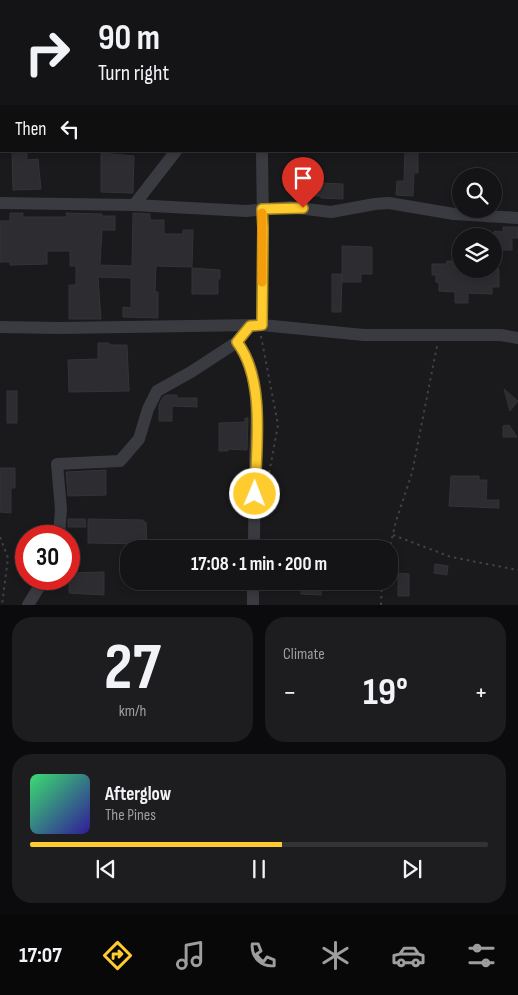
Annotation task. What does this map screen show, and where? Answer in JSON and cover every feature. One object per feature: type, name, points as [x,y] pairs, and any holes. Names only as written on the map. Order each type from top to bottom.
[{"type":"street","points":[[134,205],[175,152]]},
{"type":"street","points":[[60,525],[61,509],[57,464],[120,461],[139,439],[148,409],[157,390],[191,372],[237,342],[256,325],[263,228],[262,152]]},
{"type":"street","points":[[0,203],[134,205],[246,211],[290,207],[331,212],[389,203],[454,214],[518,218]]},
{"type":"street","points":[[0,328],[256,325],[364,335],[501,335],[518,338]]},
{"type":"street","points":[[237,342],[244,351],[249,363],[253,376],[256,403],[254,540]]},
{"type":"street","points":[[28,605],[37,590]]},
{"type":"street","points":[[253,590],[253,605]]},
{"type":"path","points":[[256,325],[261,338],[278,426],[268,479],[268,499]]},
{"type":"path","points":[[391,540],[412,473],[431,371],[440,335]]},
{"type":"path","points":[[392,535],[451,557],[518,570]]},
{"type":"path","points":[[0,538],[8,558],[2,605]]},
{"type":"path","points":[[382,590],[382,605]]},
{"type":"building","points":[[12,152],[27,152],[27,160],[38,159],[41,189],[13,190]]},
{"type":"building","points":[[405,152],[418,152],[418,173],[414,173],[413,196],[396,195],[397,181],[404,181]]},
{"type":"building","points":[[101,153],[134,156],[133,193],[101,192]]},
{"type":"building","points":[[313,172],[322,173],[322,183],[343,184],[343,199],[307,196],[308,174],[313,174]]},
{"type":"building","points":[[10,213],[23,213],[23,217],[67,217],[66,213],[115,216],[115,230],[102,230],[100,265],[132,266],[133,213],[150,214],[150,220],[164,220],[164,234],[183,234],[183,230],[193,230],[192,267],[156,266],[155,292],[158,292],[158,318],[123,317],[123,307],[131,308],[131,278],[98,277],[101,319],[69,319],[69,285],[76,285],[76,266],[70,266],[70,251],[47,251],[47,264],[10,265],[10,262],[0,262],[0,221],[10,221]]},
{"type":"building","points":[[503,227],[518,227],[518,238],[512,238],[512,250],[502,250]]},
{"type":"building","points":[[342,246],[372,247],[372,274],[361,274],[361,282],[342,282]]},
{"type":"building","points":[[447,261],[452,261],[452,278],[499,278],[499,287],[492,287],[492,294],[468,293],[468,303],[455,303],[455,292],[439,291],[436,275],[432,275],[432,264],[446,264]]},
{"type":"building","points":[[192,268],[220,270],[218,294],[192,294]]},
{"type":"building","points":[[332,274],[342,274],[341,312],[332,312]]},
{"type":"building","points":[[98,343],[127,345],[129,391],[69,392],[68,360],[98,359]]},
{"type":"building","points":[[504,389],[518,401],[510,411]]},
{"type":"building","points":[[7,391],[17,391],[17,423],[7,423]]},
{"type":"building","points":[[177,395],[177,398],[197,398],[197,407],[172,406],[172,421],[159,421],[159,405],[163,397]]},
{"type":"building","points":[[245,418],[248,418],[247,450],[228,449],[228,451],[219,451],[219,423],[245,422]]},
{"type":"building","points":[[509,425],[517,437],[503,437],[503,426]]},
{"type":"building","points":[[0,468],[15,468],[15,488],[11,488],[11,513],[0,512]]},
{"type":"building","points":[[106,470],[106,495],[68,496],[66,472]]},
{"type":"building","points":[[451,476],[479,476],[479,480],[487,480],[486,500],[499,500],[499,508],[449,506]]},
{"type":"building","points":[[68,519],[85,519],[86,527],[80,527],[80,525],[68,525]]},
{"type":"building","points":[[88,519],[143,520],[143,522],[146,522],[147,540],[120,540],[120,544],[88,543]]},
{"type":"building","points":[[435,564],[448,566],[447,575],[434,573]]},
{"type":"building","points":[[104,572],[104,595],[69,593],[69,590],[80,590],[80,573]]},
{"type":"building","points":[[398,573],[409,574],[409,596],[398,596]]},
{"type":"building","points":[[301,590],[321,590],[321,595],[301,594]]},
{"type":"slow traffic","points":[[262,213],[262,282]]},
{"type":"route","points":[[255,494],[255,390],[249,363],[244,351],[237,342],[250,326],[262,325],[262,209],[303,208]]}]
